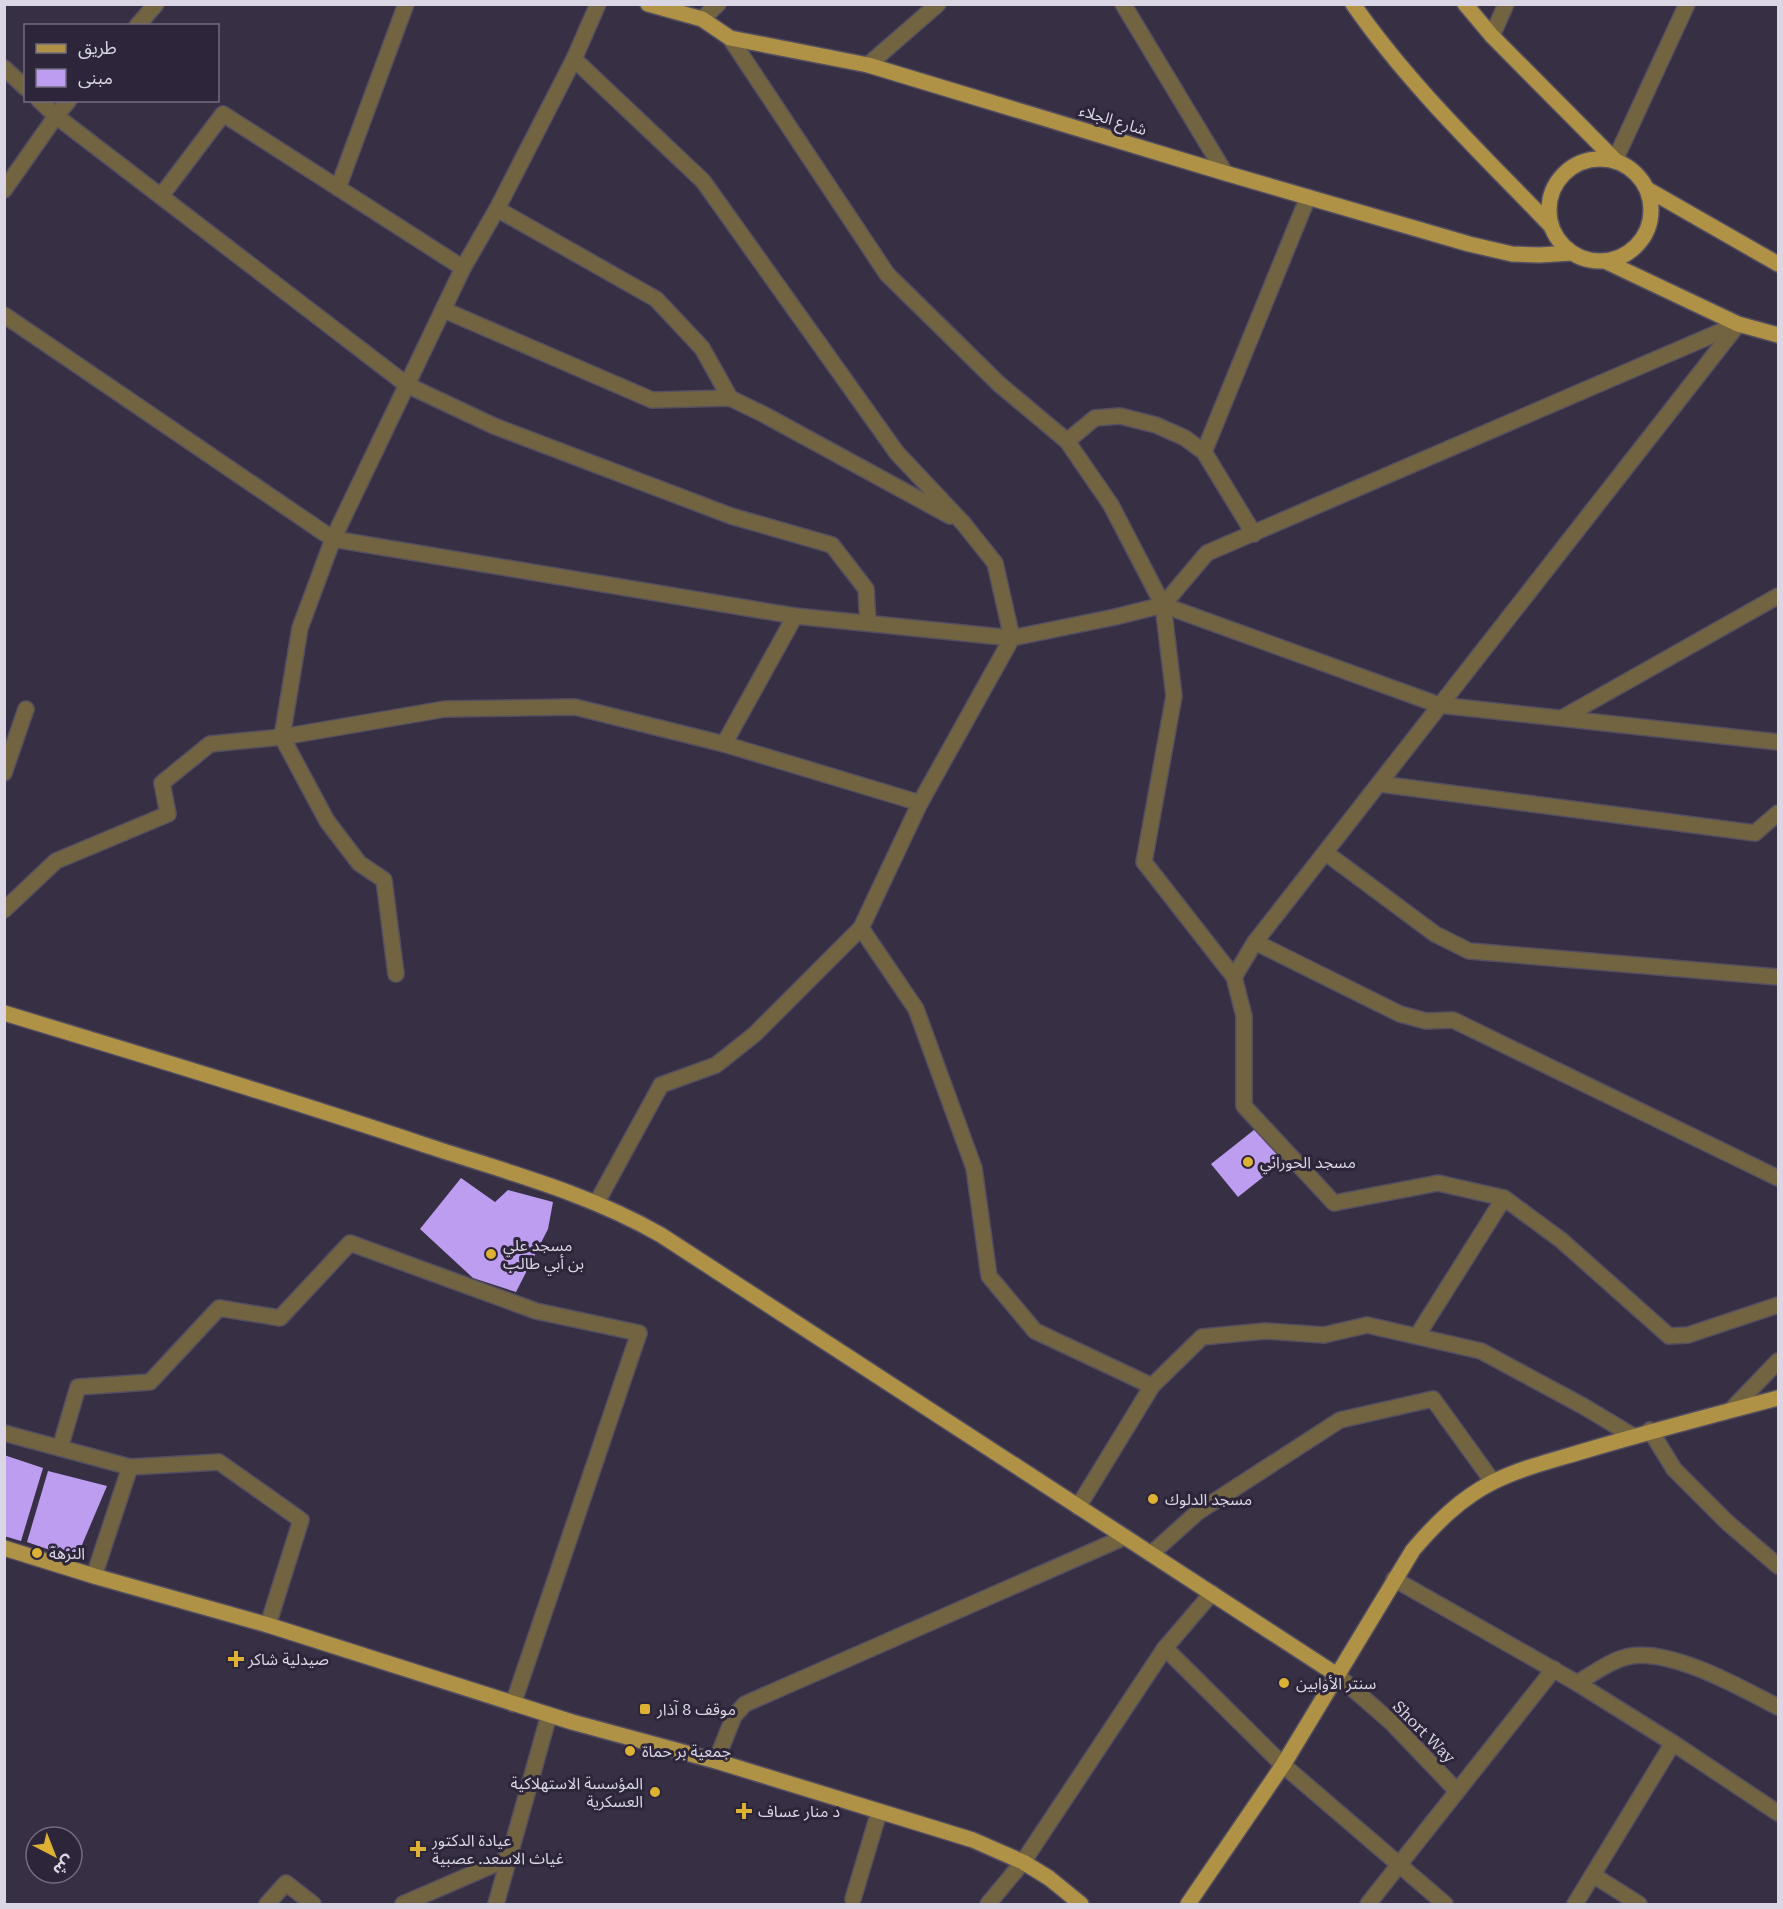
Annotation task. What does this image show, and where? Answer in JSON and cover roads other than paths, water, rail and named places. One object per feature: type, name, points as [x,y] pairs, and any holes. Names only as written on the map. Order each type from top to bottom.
[{"type":"main road","name":"شارع الجلاء","points":[[648,4],[702,20],[730,39],[868,65],[1469,244],[1512,254],[1572,253]]},
{"type":"main road","points":[[1353,4],[1372,32],[1436,106],[1551,226],[1559,241],[1572,253],[1587,260],[1605,261],[1621,257],[1645,236],[1651,221],[1652,204],[1647,189],[1634,171],[1615,160],[1492,36],[1466,4]]},
{"type":"main road","points":[[1551,226],[1549,210],[1551,194],[1558,180],[1569,169],[1583,161],[1599,158],[1615,160]]},
{"type":"main road","points":[[1647,189],[1779,264]]},
{"type":"main road","points":[[1605,261],[1738,324],[1779,335]]},
{"type":"main road","points":[[4,1012],[362,1124],[597,1202],[631,1218],[661,1235],[1337,1675]]},
{"type":"main road","points":[[1188,1905],[1283,1765],[1394,1579],[1413,1550],[1436,1523],[1463,1501],[1493,1482],[1530,1467],[1650,1430],[1779,1398]]},
{"type":"main road","points":[[4,1548],[268,1625],[549,1715],[717,1761],[973,1840],[1023,1862],[1049,1878],[1081,1905]]},
{"type":"street","points":[[139,24],[156,4]]},
{"type":"street","points":[[338,188],[406,4]]},
{"type":"street","points":[[396,974],[384,880],[359,863],[327,821],[282,737],[300,628],[333,539],[463,268],[497,209],[574,59],[598,4]]},
{"type":"street","points":[[702,20],[718,4]]},
{"type":"street","points":[[868,65],[938,4]]},
{"type":"street","points":[[1123,4],[1225,173]]},
{"type":"street","points":[[1492,36],[1506,4]]},
{"type":"street","points":[[1615,160],[1687,4]]},
{"type":"street","points":[[730,39],[887,274],[999,384],[1067,441],[1111,505],[1163,605],[1174,696],[1144,862],[1234,976],[1244,1016],[1244,1106],[1334,1203],[1438,1183],[1503,1198],[1561,1240],[1669,1336],[1688,1335],[1779,1305]]},
{"type":"street","points":[[574,59],[704,181],[897,453],[963,523],[995,563],[1012,638],[920,803],[861,928],[755,1034],[716,1065],[661,1085],[597,1202]]},
{"type":"street","points":[[4,68],[24,86]]},
{"type":"street","points":[[41,102],[56,116],[407,385],[494,426],[731,516],[832,545],[866,589],[868,623]]},
{"type":"street","points":[[4,190],[67,102]]},
{"type":"street","points":[[160,196],[223,114],[463,268]]},
{"type":"street","points":[[1204,452],[1308,197]]},
{"type":"street","points":[[497,209],[656,299],[702,348],[730,398]]},
{"type":"street","points":[[444,310],[651,400],[730,398],[963,523]]},
{"type":"street","points":[[4,315],[333,539],[795,616],[1012,638],[1163,605],[1439,705],[1779,742]]},
{"type":"street","points":[[1163,605],[1207,553],[1738,324]]},
{"type":"street","points":[[1234,976],[1256,942],[1439,705],[1738,324]]},
{"type":"street","points":[[1067,441],[1095,418],[1120,416],[1156,425],[1185,438],[1204,452],[1254,534]]},
{"type":"street","points":[[1562,718],[1779,596]]},
{"type":"street","points":[[724,744],[795,616]]},
{"type":"street","points":[[4,910],[56,861],[168,814],[162,783],[210,744],[282,737],[445,709],[575,707],[724,744],[920,803]]},
{"type":"street","points":[[4,773],[26,709]]},
{"type":"street","points":[[1380,784],[1755,833],[1779,813]]},
{"type":"street","points":[[1326,853],[1435,934],[1468,951],[1779,977]]},
{"type":"street","points":[[861,928],[916,1009],[920,1019],[974,1168],[989,1276],[1035,1331],[1152,1386]]},
{"type":"street","points":[[1256,942],[1400,1014],[1426,1021],[1453,1020],[1779,1178]]},
{"type":"street","points":[[1417,1336],[1503,1198]]},
{"type":"street","points":[[60,1448],[78,1387],[150,1382],[219,1308],[280,1318],[350,1243],[536,1311],[639,1334],[513,1704]]},
{"type":"street","points":[[1078,1507],[1152,1386],[1202,1337],[1266,1331],[1324,1335],[1367,1325],[1417,1336],[1481,1351],[1584,1406],[1632,1436]]},
{"type":"street","points":[[1731,1410],[1779,1361]]},
{"type":"street","points":[[1151,1554],[1198,1512],[1340,1420],[1433,1399],[1493,1482]]},
{"type":"street","points":[[1650,1430],[1674,1469],[1728,1523],[1779,1566]]},
{"type":"street","points":[[4,1433],[130,1467],[219,1462],[301,1520],[268,1625]]},
{"type":"street","points":[[94,1576],[130,1467]]},
{"type":"street","points":[[717,1761],[734,1716],[745,1704],[1125,1537]]},
{"type":"street","points":[[1394,1579],[1577,1683],[1779,1813]]},
{"type":"street","points":[[988,1905],[1023,1862],[1164,1648],[1212,1593]]},
{"type":"street","points":[[1164,1648],[1283,1765],[1445,1905]]},
{"type":"street","points":[[1577,1683],[1629,1656],[1649,1655],[1682,1663],[1779,1707]]},
{"type":"street","points":[[1368,1905],[1554,1670]]},
{"type":"street","name":"Short Way","points":[[1337,1675],[1391,1722],[1457,1791]]},
{"type":"street","points":[[496,1905],[549,1715]]},
{"type":"street","points":[[1575,1905],[1673,1743]]},
{"type":"street","points":[[853,1899],[879,1812]]},
{"type":"street","points":[[403,1905],[509,1858]]},
{"type":"street","points":[[1593,1875],[1639,1905]]},
{"type":"street","points":[[267,1905],[286,1883],[313,1905]]},
{"type":"place","name":"مسجد الحوراني","points":[[1248,1162]]},
{"type":"place","name":"مسجد علي بن أبي طالب","points":[[491,1254]]},
{"type":"place","name":"مسجد الدلوك","points":[[1153,1499]]},
{"type":"place","name":"النزهة","points":[[37,1553]]},
{"type":"place","name":"صيدلية شاكر","points":[[236,1659]]},
{"type":"place","name":"سنتر الأوابين","points":[[1284,1683]]},
{"type":"place","name":"موقف 8 آذار","points":[[645,1709]]},
{"type":"place","name":"جمعية بر حماة","points":[[630,1751]]},
{"type":"place","name":"المؤسسة الاستهلاكية العسكرية","points":[[655,1792]]},
{"type":"place","name":"د منار عساف","points":[[744,1811]]},
{"type":"place","name":"عيادة الدكتور غياث الاسعد. عصبية","points":[[418,1849]]}]
